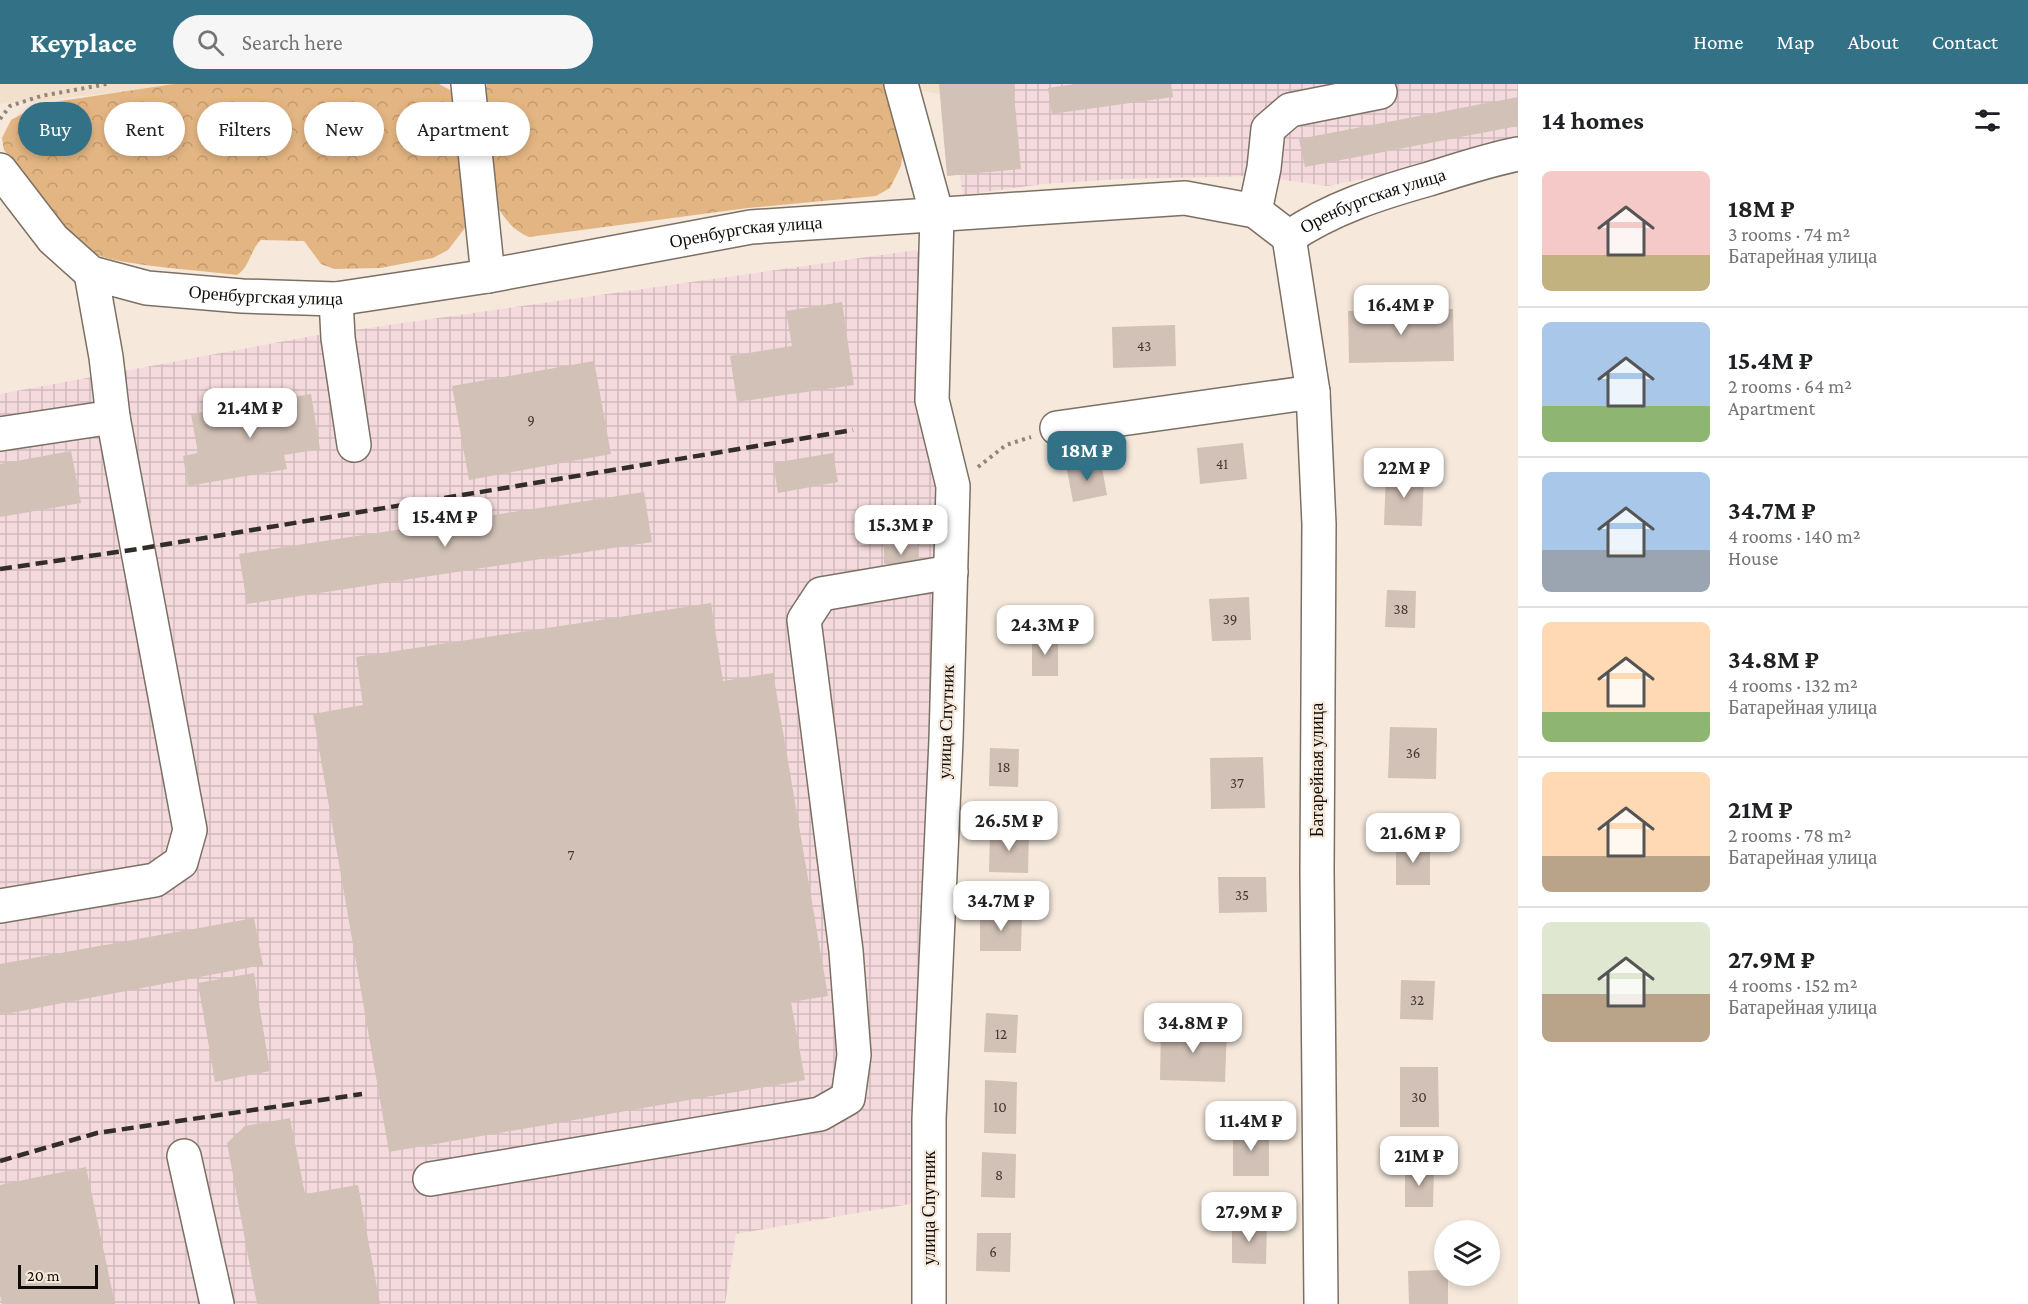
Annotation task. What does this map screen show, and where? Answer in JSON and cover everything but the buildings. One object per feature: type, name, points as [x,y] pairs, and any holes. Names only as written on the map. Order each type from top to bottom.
[{"type":"street","points":[[468,84],[489,276]]},
{"type":"street","name":"улица Спутник","points":[[901,84],[937,215],[932,400],[953,486],[946,740],[929,1119],[928,1304]]},
{"type":"street","points":[[1255,211],[1264,168],[1268,129],[1290,110],[1380,92]]},
{"type":"street","name":"Оренбургская улица","points":[[0,170],[53,238],[91,273],[147,288],[242,296],[336,299],[489,276],[751,227],[1185,198],[1255,211],[1289,237],[1312,222],[1366,197],[1493,159],[1518,154]]},
{"type":"street","name":"Батарейная улица","points":[[1289,237],[1313,392],[1319,524],[1317,871],[1321,1304]]},
{"type":"street","points":[[0,906],[155,880],[181,862],[190,830],[113,417],[106,357],[91,273]]},
{"type":"street","points":[[336,299],[338,338],[354,445]]},
{"type":"street","points":[[1057,428],[1313,392]]},
{"type":"street","points":[[0,434],[113,417]]},
{"type":"street","points":[[430,1179],[820,1114],[848,1098],[854,1055],[846,951],[804,620],[822,594],[951,572]]},
{"type":"street","points":[[184,1156],[217,1304]]},
{"type":"path","points":[[0,119],[10,106],[41,96],[107,84]]},
{"type":"path","points":[[953,486],[1006,445],[1057,428]]},
{"type":"shaded area","points":[[0,84],[208,84],[18,102],[0,104]]},
{"type":"shaded area","points":[[887,84],[944,84],[944,95]]},
{"type":"shaded area","points":[[944,84],[1518,84],[1518,148],[1328,186],[1253,176],[1120,179],[1043,184],[963,195],[944,95]]},
{"type":"shaded area","points":[[916,250],[939,276],[927,1201],[736,1234],[725,1304],[0,1304],[0,394],[312,336]]},
{"type":"green space","points":[[174,84],[439,84],[452,91],[454,102],[396,102],[396,156],[463,156],[465,228],[448,250],[433,258],[380,268],[334,269],[321,264],[304,241],[261,240],[245,268],[237,275],[138,264],[101,257],[78,242],[66,230],[4,150],[2,138],[11,120],[18,116],[18,156],[92,156],[92,102],[54,102]]},
{"type":"green space","points":[[487,84],[891,84],[904,145],[901,166],[890,188],[876,196],[748,208],[529,237],[511,225],[499,209],[493,156],[530,156],[530,102],[486,102]]},
{"type":"railway","points":[[0,569],[138,549],[853,430]]},
{"type":"railway","points":[[0,1161],[97,1133],[362,1094]]}]
